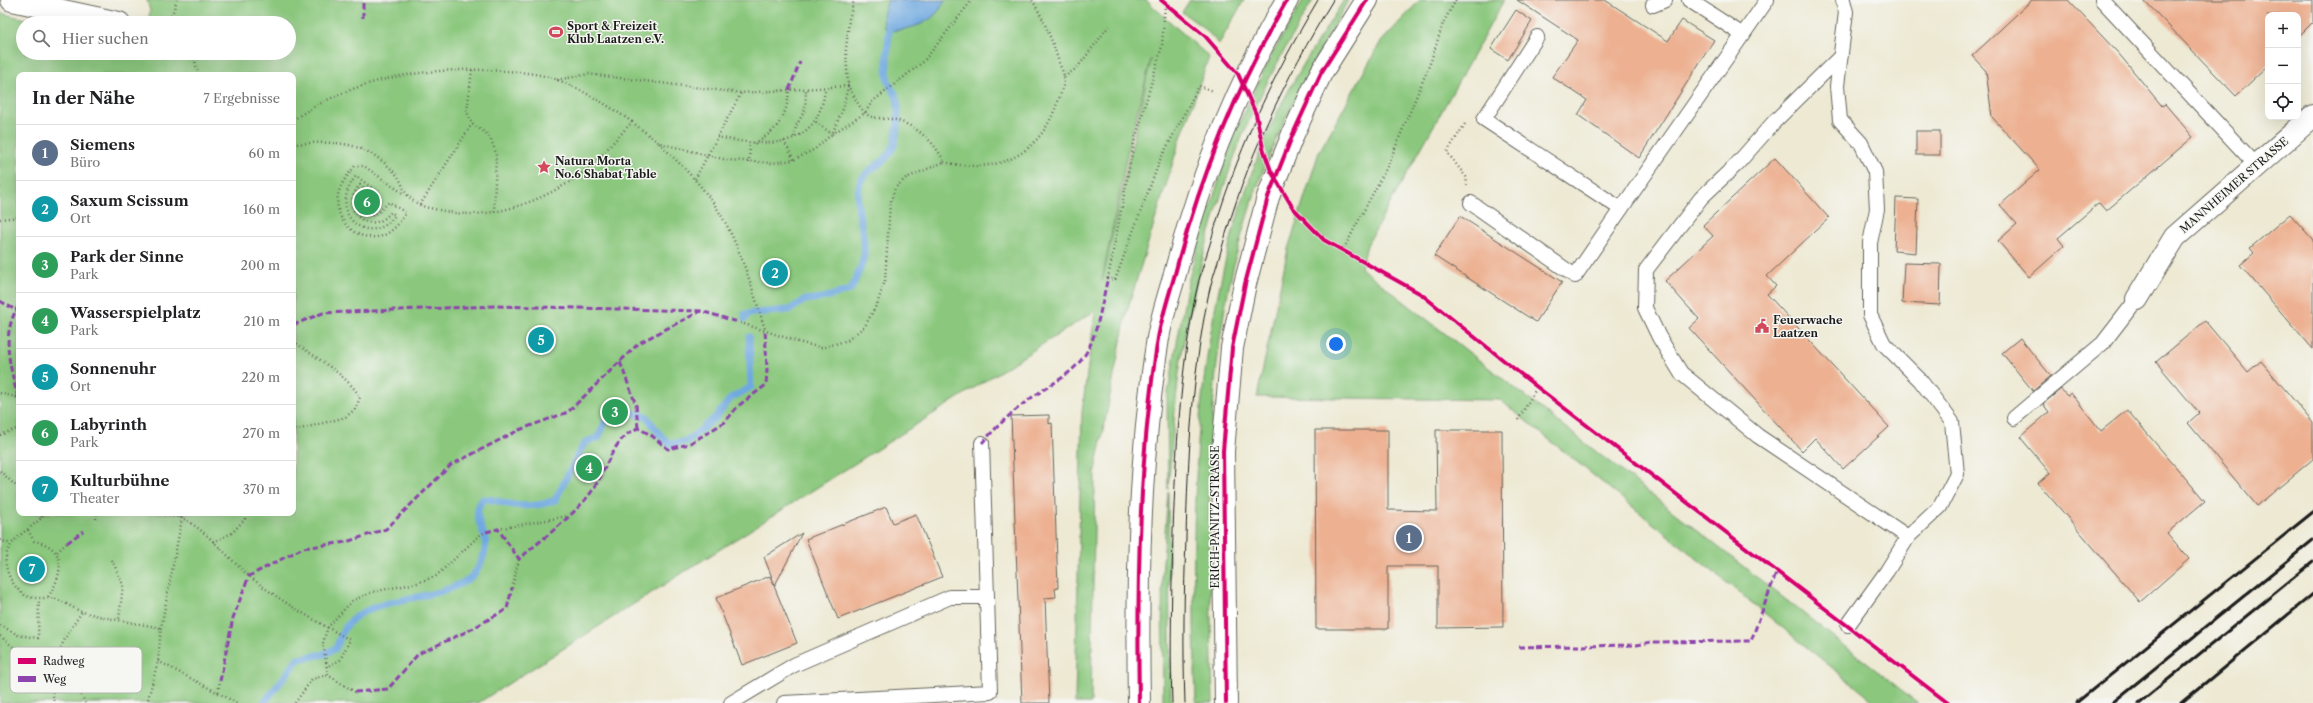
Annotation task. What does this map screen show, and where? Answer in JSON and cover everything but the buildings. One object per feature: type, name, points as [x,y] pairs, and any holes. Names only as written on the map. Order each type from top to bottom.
[{"type":"main road","points":[[12,0],[86,16]]},
{"type":"main road","points":[[1139,703],[1137,605],[1145,449],[1158,336],[1187,227],[1215,148],[1237,98],[1287,0]]},
{"type":"main road","name":"ERICH-PANITZ-STRASSE","points":[[1226,703],[1223,451],[1232,348],[1245,284],[1271,190],[1293,134],[1321,73],[1368,0]]},
{"type":"main road","name":"MANNHEIMER STRASSE","points":[[2136,299],[2175,237],[2313,116]]},
{"type":"lane","points":[[1689,0],[1743,35]]},
{"type":"lane","points":[[1471,203],[1575,276],[1767,0]]},
{"type":"lane","points":[[1843,0],[1846,12],[1837,86],[1840,120],[1861,142],[1875,172],[1876,209],[1870,242],[1870,315],[1884,344],[1920,380],[1952,422],[1957,474],[1940,507],[1908,537],[1887,571],[1848,625]]},
{"type":"lane","points":[[2102,0],[2256,165]]},
{"type":"lane","points":[[1537,37],[1484,119],[1621,209]]},
{"type":"lane","points":[[1841,56],[1774,122],[1737,164],[1701,198],[1646,270],[1645,308],[1659,337],[1681,373],[1758,436],[1908,537]]},
{"type":"lane","points":[[2014,418],[2104,343],[2136,299]]},
{"type":"lane","points":[[784,703],[990,692],[982,443]]},
{"type":"lane","points":[[731,703],[794,665],[950,597],[987,597]]},
{"type":"path","points":[[172,16],[178,0]]},
{"type":"path","points":[[832,134],[843,109],[848,86],[846,50],[849,19],[854,0]]},
{"type":"path","points":[[659,143],[749,163],[772,164],[794,160],[815,149],[832,134],[865,113],[872,102],[887,92],[923,62],[972,0]]},
{"type":"path","points":[[738,322],[765,329],[802,343],[822,348],[848,340],[865,326],[877,304],[885,281],[890,204],[895,188],[906,178],[944,162],[973,167],[999,164],[1022,154],[1038,139],[1050,122],[1059,98],[1064,77],[1044,17],[1032,0]]},
{"type":"path","points":[[1161,0],[1205,36],[1238,74],[1256,114],[1263,148],[1271,171],[1282,191],[1308,225],[1324,240],[1342,252],[1388,165],[1431,61],[1443,23],[1456,0]]},
{"type":"path","points":[[1165,4],[1162,46],[1134,143],[1108,278],[1115,280],[1160,160],[1198,86]]},
{"type":"path","points":[[1064,77],[1077,68],[1109,26]]},
{"type":"path","points":[[194,60],[197,72]]},
{"type":"path","points":[[472,70],[467,112],[472,124],[486,133],[496,153],[494,212]]},
{"type":"path","points":[[296,118],[312,107],[352,88],[388,77],[430,71],[501,70],[557,80],[602,101],[632,122],[659,143],[695,179],[710,198],[740,256],[765,329]]},
{"type":"path","points":[[557,80],[588,74],[741,93],[825,89],[848,86]]},
{"type":"path","points":[[848,86],[865,113],[879,119],[891,119],[918,130],[940,151],[944,162]]},
{"type":"path","points":[[717,137],[755,144],[784,141],[794,137],[816,122],[824,99],[825,89]]},
{"type":"path","points":[[755,144],[769,133],[783,116],[788,104],[789,90]]},
{"type":"path","points":[[794,137],[796,126],[805,110],[806,90]]},
{"type":"path","points":[[695,179],[707,154],[741,93]]},
{"type":"path","points":[[1471,203],[1466,177],[1447,152],[1473,111],[1484,119]]},
{"type":"path","points":[[372,201],[378,193],[356,176],[348,187],[344,204],[346,213],[359,226],[376,230],[386,226],[396,215],[391,212],[383,220],[375,222],[365,222],[357,216],[352,210],[351,199],[354,191],[360,185],[364,189],[360,196],[359,206],[365,212],[372,215],[379,212],[389,202],[406,213],[398,224],[382,236],[370,237],[358,235],[342,220],[338,196],[342,185],[354,166],[364,166],[420,205],[457,214],[494,212],[534,200],[572,180],[606,150],[632,122]]},
{"type":"path","points":[[816,122],[832,134]]},
{"type":"path","points":[[420,205],[472,124]]},
{"type":"path","points":[[296,144],[328,141],[366,149],[396,174],[404,194]]},
{"type":"path","points":[[784,141],[794,160]]},
{"type":"path","points":[[749,163],[750,144]]},
{"type":"path","points":[[0,218],[16,217]]},
{"type":"path","points":[[296,343],[342,377],[354,388],[360,397],[356,408],[346,417],[296,430]]},
{"type":"path","points":[[1518,420],[1537,387]]},
{"type":"path","points":[[0,393],[16,397]]},
{"type":"path","points":[[0,435],[16,429]]},
{"type":"path","points":[[0,471],[16,486]]},
{"type":"path","points":[[166,516],[183,518],[213,542],[249,576],[328,628],[350,640],[340,660],[326,666]]},
{"type":"path","points":[[213,542],[232,533],[245,519],[244,516]]},
{"type":"path","points":[[498,529],[568,516]]},
{"type":"path","points":[[42,518],[11,544],[6,558],[8,574],[16,587],[25,595],[39,599],[48,597],[57,599],[82,612],[161,628]]},
{"type":"path","points":[[147,703],[158,661],[161,628],[183,518]]},
{"type":"path","points":[[28,530],[34,541],[45,543],[57,552],[60,566],[58,583],[48,597]]},
{"type":"path","points":[[355,692],[328,675],[323,642],[328,628],[352,601],[372,592],[417,583],[436,576],[486,532]]},
{"type":"path","points":[[0,540],[11,544]]},
{"type":"path","points":[[57,552],[67,543]]},
{"type":"path","points":[[512,588],[518,559]]},
{"type":"path","points":[[112,560],[123,585],[119,620]]},
{"type":"path","points":[[0,626],[18,635],[38,638],[39,599]]},
{"type":"path","points":[[60,647],[64,638],[82,612]]},
{"type":"path","points":[[0,636],[13,647]]},
{"type":"path","points":[[158,661],[237,703]]},
{"type":"path","points":[[295,703],[312,679],[328,675]]},
{"type":"path","points":[[218,692],[220,681]]},
{"type":"path","points":[[53,693],[54,703]]},
{"type":"path","points":[[82,693],[85,703]]},
{"type":"green space","points":[[147,0],[1146,0],[1209,57],[1178,146],[1127,311],[1095,471],[1091,703],[1075,703],[1082,412],[1095,311],[478,703],[0,703],[0,13],[16,17],[16,60],[296,60],[296,16],[149,16],[150,11]],"holes":[[[1151,59],[1102,281],[1130,140]]]},
{"type":"green space","points":[[1190,0],[1244,0],[1219,44],[1205,29],[1182,12]]},
{"type":"green space","points":[[1303,0],[1313,0],[1277,64],[1244,132],[1226,181],[1209,235],[1189,316],[1181,359],[1176,396],[1168,489],[1167,398],[1188,282],[1202,232],[1235,132],[1270,58]]},
{"type":"green space","points":[[1344,0],[1348,1],[1286,118],[1260,178],[1240,241],[1227,297],[1218,355],[1210,470],[1209,529],[1213,703],[1196,703],[1194,554],[1196,480],[1201,407],[1211,334],[1225,262],[1246,191],[1273,121],[1316,44]]},
{"type":"green space","points":[[1420,0],[1504,0],[1367,245],[1361,268],[1918,703],[1876,703],[1500,400],[1257,397],[1288,249],[1319,152],[1380,43]]},
{"type":"green space","points":[[1168,491],[1171,703],[1163,703],[1162,576]]},
{"type":"water","points":[[888,0],[945,0],[941,8],[935,14],[922,23],[906,29],[889,31],[884,27],[883,14]]},
{"type":"waterway","points":[[745,319],[745,314],[789,310],[805,300],[822,298],[851,290],[864,256],[864,237],[858,201],[860,183],[867,173],[886,158],[894,145],[896,135],[898,120],[897,100],[890,86],[887,74],[889,31]]},
{"type":"waterway","points":[[264,703],[298,659],[324,654],[336,648],[346,626],[359,614],[389,603],[442,591],[458,585],[471,577],[480,564],[486,543],[477,514],[483,499],[524,506],[555,500],[583,446],[586,442],[598,438],[607,418],[625,412],[646,416],[661,436],[670,444],[687,441],[715,418],[731,398],[751,387],[749,337]]},
{"type":"tram line","points":[[1172,703],[1171,617],[1176,471],[1182,382],[1196,293],[1200,275],[1220,211],[1243,149],[1270,88],[1318,0]]},
{"type":"tram line","points":[[1185,703],[1184,600],[1190,447],[1198,357],[1208,297],[1212,279],[1242,184],[1268,121],[1298,61],[1333,0]]},
{"type":"railway","points":[[2076,703],[2313,512]]},
{"type":"railway","points":[[2112,703],[2313,540]]},
{"type":"railway","points":[[2139,703],[2313,562]]},
{"type":"railway","points":[[2181,703],[2313,594]]},
{"type":"marked path","points":[[363,0],[363,18]]},
{"type":"marked path","points":[[789,90],[800,62]]},
{"type":"marked path","points":[[982,443],[1001,423],[1029,399],[1067,374],[1082,359],[1092,341],[1108,278]]},
{"type":"marked path","points":[[0,301],[16,310]]},
{"type":"marked path","points":[[296,324],[323,313],[495,306],[701,311],[738,322]]},
{"type":"marked path","points":[[16,310],[10,328],[8,350],[16,390]]},
{"type":"marked path","points":[[220,681],[233,618],[249,576],[303,548],[346,542],[386,529],[451,465],[519,430],[568,412],[639,343],[701,311]]},
{"type":"marked path","points":[[486,532],[498,529],[519,559],[558,526],[585,500],[597,483],[616,447],[629,433],[638,428],[651,435],[668,449],[689,444],[725,422],[738,406],[766,385],[767,369],[765,329]]},
{"type":"marked path","points":[[620,362],[636,405],[638,428]]},
{"type":"marked path","points":[[67,543],[83,531]]},
{"type":"marked path","points":[[1519,647],[1637,645],[1651,642],[1751,641],[1777,571]]},
{"type":"marked path","points":[[355,692],[388,689],[418,654],[468,631],[507,609],[512,588]]},
{"type":"cycle path","points":[[1161,0],[1205,36],[1238,74],[1256,114],[1263,148],[1271,171],[1293,208],[1324,240],[1421,294],[1537,387],[1948,703]]},
{"type":"cycle path","points":[[1139,703],[1138,611],[1143,474],[1158,338],[1185,238],[1208,168],[1236,99],[1287,0]]},
{"type":"cycle path","points":[[1226,703],[1223,451],[1232,348],[1245,284],[1268,197],[1293,134],[1321,73],[1367,0]]},
{"type":"place","name":"Sport & Freizeit Klub Laatzen e.V.","points":[[556,32]]},
{"type":"place","name":"Natura Morta No.6 Shabat Table","points":[[544,167]]},
{"type":"place","name":"Labyrinth","points":[[367,202]]},
{"type":"place","name":"Saxum Scissum","points":[[775,273]]},
{"type":"place","name":"Feuerwache Laatzen","points":[[1762,326]]},
{"type":"place","name":"Sonnenuhr","points":[[541,340]]},
{"type":"place","name":"Park der Sinne","points":[[615,412]]},
{"type":"place","name":"Wasserspielplatz","points":[[589,468]]},
{"type":"place","name":"Siemens","points":[[1409,538]]},
{"type":"place","name":"Kulturbühne","points":[[32,569]]}]
